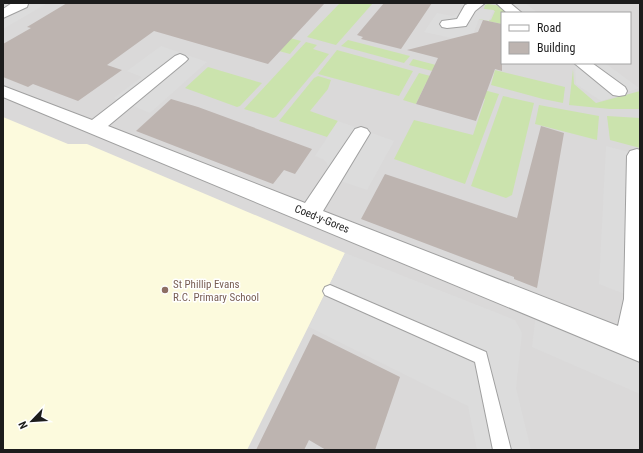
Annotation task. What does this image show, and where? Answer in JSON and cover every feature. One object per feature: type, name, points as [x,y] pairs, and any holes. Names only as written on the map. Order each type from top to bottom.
[{"type":"street","points":[[3,14],[22,4],[18,3]]},
{"type":"street","points":[[447,24],[461,23],[470,8],[479,3]]},
{"type":"street","points":[[502,3],[515,12]]},
{"type":"street","points":[[94,128],[180,59]]},
{"type":"street","points":[[583,64],[619,91]]},
{"type":"street","name":"Coed-y-Gores","points":[[3,91],[530,302],[634,346]]},
{"type":"street","points":[[310,214],[361,133]]},
{"type":"street","points":[[634,346],[636,298],[637,156]]},
{"type":"lane","points":[[330,291],[480,357],[502,450]]},
{"type":"shaded area","points":[[3,3],[640,3],[640,450],[3,450]]},
{"type":"shaded area","points":[[3,3],[44,3],[46,4],[3,29]]},
{"type":"shaded area","points":[[502,3],[525,3],[537,12],[514,12]]},
{"type":"shaded area","points":[[466,10],[494,10],[489,21],[479,19],[470,42],[424,32],[437,13],[452,16]]},
{"type":"shaded area","points":[[161,46],[207,62],[150,113],[114,98],[142,77],[127,71]]},
{"type":"shaded area","points":[[575,64],[606,64],[639,88],[601,101],[576,84]]},
{"type":"shaded area","name":"St Phillip Evans R.C. Primary School","points":[[3,117],[68,144],[87,144],[345,253],[247,450],[3,450]]},
{"type":"shaded area","points":[[338,121],[394,141],[367,190],[325,176],[328,167],[327,163],[323,159],[315,156]]},
{"type":"shaded area","points":[[606,146],[640,155],[640,300],[599,284]]},
{"type":"shaded area","points":[[345,253],[515,320],[522,333],[516,388],[531,450],[477,450],[468,406],[309,327]]},
{"type":"shaded area","points":[[537,305],[640,348],[640,394],[532,347]]},
{"type":"green space","points":[[340,3],[373,3],[336,45],[307,37]]},
{"type":"green space","points":[[485,5],[500,6],[509,12],[501,12],[501,24],[478,19],[478,17],[491,20],[495,11],[484,9]]},
{"type":"green space","points":[[258,29],[301,41],[290,54],[279,51]]},
{"type":"green space","points":[[348,40],[410,56],[404,63],[341,46]]},
{"type":"green space","points":[[306,42],[317,45],[313,49],[329,54],[276,117],[273,118],[244,109]]},
{"type":"green space","points":[[337,50],[413,71],[399,96],[318,74]]},
{"type":"green space","points":[[413,59],[482,77],[479,83],[409,65]]},
{"type":"green space","points":[[208,67],[262,83],[240,106],[237,107],[185,88]]},
{"type":"green space","points":[[573,69],[574,84],[596,103],[640,91],[640,109],[610,109],[569,105]]},
{"type":"green space","points":[[495,70],[565,87],[563,103],[491,85]]},
{"type":"green space","points":[[419,73],[499,94],[465,184],[394,159],[414,120],[473,135],[485,99],[426,83],[416,104],[403,100]]},
{"type":"green space","points":[[318,76],[331,80],[328,89],[310,111],[338,121],[327,137],[279,121],[314,78]]},
{"type":"green space","points":[[503,96],[534,103],[512,195],[506,198],[471,186]]},
{"type":"green space","points":[[539,105],[599,116],[597,140],[535,124]]},
{"type":"green space","points":[[607,116],[640,118],[640,148],[610,140]]},
{"type":"building","points":[[67,3],[325,3],[268,64],[154,31],[107,65],[122,70],[78,101],[33,84],[28,87],[3,77],[3,44],[31,28],[27,27]]},
{"type":"building","points":[[384,3],[432,3],[401,49],[361,39],[363,37],[357,35]]},
{"type":"building","points":[[483,20],[501,24],[502,71],[495,69],[476,121],[416,104],[438,58],[407,50],[478,32]]},
{"type":"building","points":[[171,99],[198,107],[312,149],[295,174],[284,170],[273,184],[136,131]]},
{"type":"building","points":[[541,126],[564,133],[537,288],[514,279],[514,277],[361,219],[385,174],[517,218]]},
{"type":"building","points":[[313,334],[400,377],[375,450],[326,450],[309,440],[304,450],[256,450]]},
{"type":"place","name":"St Phillip Evans R.C. Primary School","points":[[165,290]]}]
